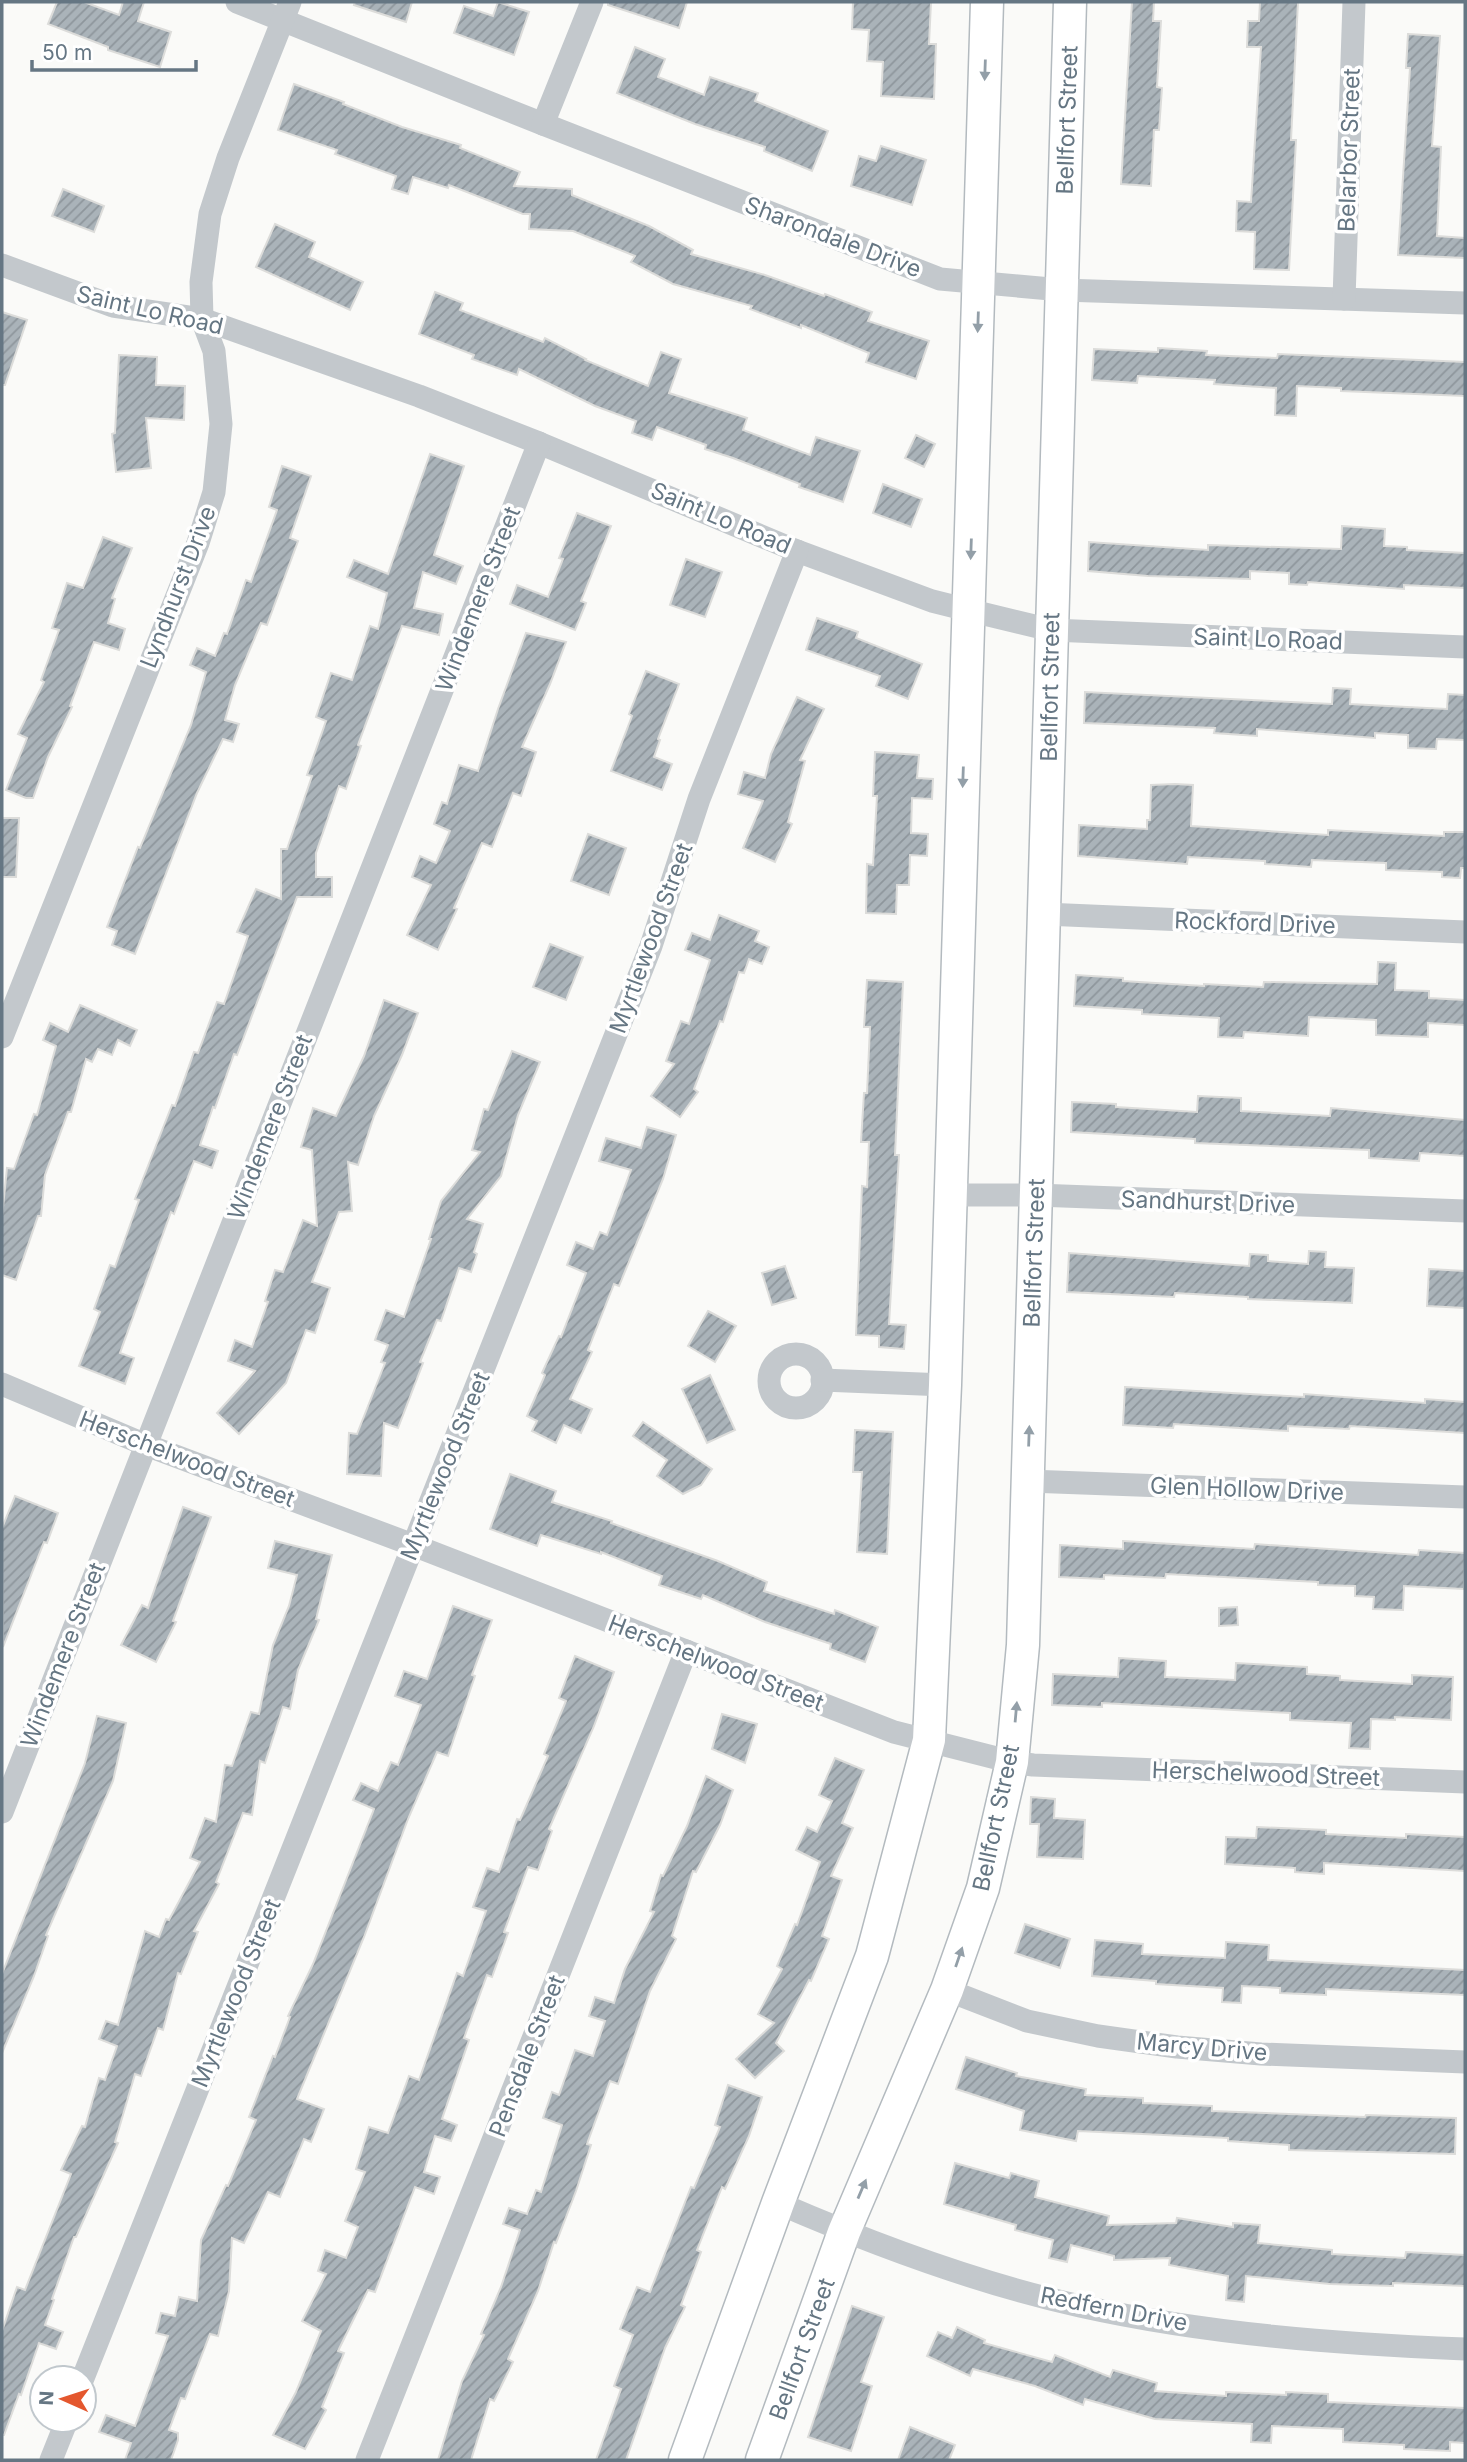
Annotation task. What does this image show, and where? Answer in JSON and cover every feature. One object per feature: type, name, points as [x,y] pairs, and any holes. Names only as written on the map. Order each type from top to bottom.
[{"type":"main road","points":[[685,2460],[778,2203],[872,1956],[929,1740],[945,1385],[987,2]]},
{"type":"main road","name":"Bellfort Street","points":[[762,2460],[844,2232],[947,1990],[983,1888],[1012,1762],[1023,1645],[1070,2]]},
{"type":"street","name":"Sharondale Drive","points":[[237,2],[287,11],[543,124],[940,279],[1062,290],[1465,303]]},
{"type":"street","points":[[543,124],[592,2]]},
{"type":"street","name":"Belarbor Street","points":[[1344,299],[1354,2]]},
{"type":"street","name":"Lyndhurst Drive","points":[[2,1037],[198,543],[214,492],[221,424],[214,351],[202,319],[201,282],[210,214],[228,158],[287,11]]},
{"type":"street","name":"Saint Lo Road","points":[[2,265],[113,306],[202,319],[419,396],[540,443],[797,551],[932,601],[968,611],[1051,630],[1465,647]]},
{"type":"street","name":"Windemere Street","points":[[2,1812],[540,443]]},
{"type":"street","name":"Myrtlewood Street","points":[[89,2364],[646,959],[676,877],[699,799],[797,551]]},
{"type":"street","name":"Rockford Drive","points":[[1044,914],[1465,932]]},
{"type":"street","name":"Sandhurst Drive","points":[[950,1195],[1036,1195],[1465,1211]]},
{"type":"street","points":[[822,1380],[945,1385]]},
{"type":"street","name":"Herschelwood Street","points":[[2,1384],[146,1445],[413,1545],[894,1732],[1012,1762],[1034,1765],[1465,1782]]},
{"type":"street","name":"Glen Hollow Drive","points":[[1028,1481],[1465,1497]]},
{"type":"street","name":"Pensdale Street","points":[[368,2460],[686,1651]]},
{"type":"street","name":"Marcy Drive","points":[[947,1990],[1027,2021],[1098,2036],[1177,2047],[1261,2054],[1465,2062]]},
{"type":"street","name":"Redfern Drive","points":[[778,2203],[844,2232],[964,2274],[1079,2306],[1270,2335],[1371,2346],[1465,2349]]},
{"type":"street","points":[[51,2460],[61,2434]]},
{"type":"building","points":[[57,2],[84,2],[119,15],[123,2],[144,2],[138,21],[171,32],[160,67],[108,50],[108,47],[48,24]]},
{"type":"building","points":[[355,2],[412,2],[406,22],[354,5]]},
{"type":"building","points":[[498,2],[529,12],[514,55],[454,33],[464,6],[493,16]]},
{"type":"building","points":[[608,2],[687,2],[679,28],[608,5]]},
{"type":"building","points":[[853,2],[931,2],[929,44],[936,44],[934,99],[881,96],[883,62],[867,61],[869,30],[852,29]]},
{"type":"building","points":[[1132,2],[1154,2],[1153,21],[1161,21],[1157,87],[1162,88],[1159,130],[1154,130],[1151,186],[1121,184]]},
{"type":"building","points":[[1260,2],[1298,2],[1291,140],[1296,140],[1289,270],[1254,269],[1255,232],[1236,231],[1237,201],[1251,202],[1261,47],[1247,47],[1248,21],[1259,21]]},
{"type":"building","points":[[1408,34],[1440,36],[1432,146],[1441,147],[1437,236],[1465,238],[1465,258],[1398,255],[1410,68],[1406,68]]},
{"type":"building","points":[[635,47],[665,59],[658,77],[704,95],[710,77],[758,93],[755,101],[828,131],[812,171],[764,151],[765,147],[695,124],[617,93]]},
{"type":"building","points":[[294,84],[402,127],[461,145],[460,148],[520,172],[514,186],[572,189],[572,195],[649,226],[693,250],[691,254],[765,275],[824,296],[825,294],[872,312],[868,321],[929,341],[916,379],[866,362],[869,353],[801,325],[801,328],[750,309],[752,306],[673,284],[631,262],[635,256],[573,231],[529,229],[530,214],[523,214],[449,185],[448,188],[413,177],[408,194],[392,189],[396,176],[335,154],[337,150],[278,130]]},
{"type":"building","points":[[881,146],[926,160],[912,205],[851,186],[859,156],[876,161]]},
{"type":"building","points":[[63,189],[104,206],[94,232],[52,216]]},
{"type":"building","points":[[275,224],[315,242],[309,257],[363,282],[350,310],[256,267]]},
{"type":"building","points":[[435,292],[463,303],[460,310],[543,342],[545,338],[585,360],[648,386],[661,352],[681,359],[669,393],[747,418],[743,430],[810,455],[816,437],[860,451],[843,502],[799,487],[800,484],[705,449],[706,445],[657,427],[652,440],[632,433],[636,421],[595,406],[519,369],[517,375],[472,359],[474,355],[419,334]]},
{"type":"building","points":[[2,312],[27,320],[5,385],[2,385]]},
{"type":"building","points":[[1158,348],[1207,351],[1206,355],[1277,358],[1278,354],[1465,362],[1465,396],[1341,391],[1341,388],[1297,386],[1296,416],[1275,415],[1276,388],[1214,384],[1215,380],[1138,376],[1137,383],[1092,380],[1094,349],[1158,352]]},
{"type":"building","points":[[119,355],[157,357],[156,385],[185,386],[184,420],[146,418],[151,468],[116,472],[112,434],[115,433]]},
{"type":"building","points":[[916,435],[935,444],[924,467],[905,458]]},
{"type":"building","points":[[430,454],[464,466],[434,555],[463,566],[456,584],[423,572],[414,608],[443,614],[439,635],[402,626],[358,745],[361,746],[346,789],[339,786],[316,853],[316,877],[332,877],[332,897],[297,897],[200,1145],[218,1151],[212,1168],[194,1161],[174,1214],[171,1212],[120,1353],[134,1358],[125,1384],[79,1366],[100,1312],[94,1309],[110,1265],[115,1267],[139,1200],[135,1199],[172,1105],[175,1106],[194,1052],[198,1053],[217,1002],[224,1004],[248,936],[237,932],[256,889],[281,899],[281,849],[287,849],[312,776],[307,775],[326,721],[316,717],[331,673],[352,680],[370,626],[378,629],[387,593],[347,577],[354,560],[388,574]]},
{"type":"building","points":[[282,466],[311,476],[290,538],[298,541],[267,625],[261,623],[235,685],[225,720],[239,724],[233,742],[223,739],[197,793],[135,954],[112,945],[117,931],[107,927],[191,725],[206,672],[190,665],[197,648],[215,656],[224,633],[227,634],[246,580],[251,582],[277,510],[269,507]]},
{"type":"building","points":[[883,484],[922,499],[911,527],[873,513]]},
{"type":"building","points":[[577,513],[611,526],[581,601],[586,603],[575,630],[510,604],[517,585],[548,597],[563,559],[559,558]]},
{"type":"building","points":[[1342,526],[1385,529],[1384,546],[1465,553],[1465,588],[1404,585],[1404,589],[1308,582],[1307,585],[1289,584],[1289,573],[1250,571],[1250,579],[1088,571],[1089,542],[1208,550],[1208,545],[1341,549]]},
{"type":"building","points":[[103,537],[132,548],[112,598],[115,599],[108,623],[125,629],[119,650],[94,642],[70,706],[72,707],[48,757],[33,798],[26,798],[6,790],[27,738],[18,734],[44,682],[41,680],[59,630],[52,628],[67,583],[83,588]]},
{"type":"building","points":[[686,559],[722,572],[705,617],[670,605]]},
{"type":"building","points":[[817,618],[858,632],[856,638],[922,664],[908,699],[876,686],[880,676],[806,650]]},
{"type":"building","points":[[526,633],[566,642],[522,747],[536,752],[521,796],[513,793],[492,847],[482,843],[438,950],[407,935],[431,885],[412,877],[420,856],[436,863],[450,831],[434,824],[442,802],[447,804],[459,765],[478,771]]},
{"type":"building","points":[[646,671],[679,684],[654,757],[672,764],[662,790],[611,771]]},
{"type":"building","points":[[1333,688],[1351,689],[1350,704],[1447,709],[1448,694],[1465,695],[1465,740],[1437,739],[1436,749],[1408,748],[1408,735],[1375,733],[1375,738],[1257,729],[1257,736],[1214,733],[1215,728],[1084,723],[1085,692],[1332,704]]},
{"type":"building","points":[[797,697],[824,709],[800,760],[805,761],[788,822],[792,824],[775,862],[743,848],[763,801],[738,794],[744,772],[765,778],[771,754]]},
{"type":"building","points":[[875,752],[919,755],[917,778],[933,779],[932,799],[912,798],[911,833],[928,834],[927,856],[910,855],[909,885],[897,885],[896,914],[866,913],[867,864],[873,865],[877,796],[873,796]]},
{"type":"building","points":[[1151,785],[1193,785],[1191,826],[1328,835],[1328,830],[1444,836],[1444,832],[1465,832],[1465,868],[1461,868],[1460,878],[1442,877],[1442,872],[1386,870],[1386,863],[1312,860],[1311,867],[1265,864],[1265,861],[1188,857],[1187,864],[1078,856],[1079,825],[1147,829],[1147,820],[1150,820]]},
{"type":"building","points":[[2,818],[19,818],[16,877],[2,877]]},
{"type":"building","points":[[588,834],[626,848],[609,895],[571,881]]},
{"type":"building","points":[[719,915],[759,931],[755,941],[769,947],[762,964],[749,959],[744,973],[739,972],[723,1022],[720,1021],[694,1089],[698,1092],[680,1117],[651,1096],[674,1064],[666,1061],[681,1021],[689,1024],[710,960],[685,950],[692,933],[710,940]]},
{"type":"building","points":[[550,944],[583,957],[566,1000],[533,987]]},
{"type":"building","points":[[1378,962],[1396,963],[1395,990],[1429,991],[1429,998],[1465,1000],[1465,1025],[1428,1023],[1428,1037],[1376,1035],[1376,1020],[1309,1017],[1308,1036],[1244,1032],[1243,1038],[1218,1037],[1219,1018],[1142,1014],[1142,1010],[1074,1006],[1076,975],[1204,986],[1263,987],[1264,982],[1377,984]]},
{"type":"building","points":[[867,980],[903,982],[895,1155],[899,1155],[889,1324],[906,1325],[904,1349],[879,1347],[879,1336],[856,1335],[862,1186],[867,1187],[869,1142],[861,1142],[864,1093],[867,1093],[870,1027],[864,1027]]},
{"type":"building","points":[[384,1000],[418,1013],[374,1116],[358,1165],[348,1162],[352,1211],[339,1212],[312,1282],[330,1288],[315,1333],[306,1330],[286,1383],[239,1434],[217,1413],[255,1371],[228,1361],[235,1340],[252,1347],[268,1302],[265,1301],[275,1270],[283,1272],[303,1220],[317,1226],[312,1150],[301,1147],[313,1108],[336,1116],[364,1056]]},
{"type":"building","points":[[80,1005],[137,1030],[130,1046],[118,1040],[112,1055],[98,1049],[92,1062],[86,1059],[71,1112],[68,1112],[45,1175],[41,1216],[38,1216],[16,1280],[2,1275],[2,1217],[7,1168],[14,1169],[34,1114],[37,1115],[56,1046],[43,1040],[50,1023],[68,1032]]},
{"type":"building","points":[[512,1051],[540,1062],[518,1115],[501,1176],[467,1219],[483,1224],[471,1272],[459,1268],[441,1321],[437,1320],[420,1362],[423,1363],[398,1428],[384,1423],[381,1476],[347,1474],[349,1433],[357,1434],[385,1363],[381,1362],[388,1345],[375,1340],[386,1310],[404,1317],[441,1201],[480,1152],[472,1150],[484,1109],[488,1110]]},
{"type":"building","points":[[1198,1096],[1241,1098],[1241,1111],[1330,1116],[1331,1108],[1465,1120],[1465,1156],[1420,1153],[1419,1161],[1369,1158],[1369,1150],[1195,1143],[1195,1139],[1071,1132],[1072,1102],[1197,1112]]},
{"type":"building","points":[[647,1127],[676,1135],[663,1179],[619,1286],[614,1284],[588,1350],[592,1352],[570,1399],[592,1409],[581,1433],[564,1425],[556,1443],[532,1431],[537,1421],[527,1416],[545,1375],[542,1373],[559,1336],[561,1337],[586,1273],[567,1265],[576,1242],[593,1249],[600,1232],[607,1235],[631,1170],[599,1161],[606,1138],[641,1148]]},
{"type":"building","points":[[1309,1251],[1326,1252],[1325,1267],[1354,1268],[1352,1303],[1175,1293],[1174,1297],[1067,1292],[1069,1253],[1249,1266],[1250,1254],[1268,1255],[1268,1261],[1308,1264]]},
{"type":"building","points":[[785,1266],[796,1298],[772,1305],[762,1273]]},
{"type":"building","points":[[1429,1269],[1465,1271],[1465,1308],[1427,1306]]},
{"type":"building","points":[[708,1311],[736,1326],[715,1362],[688,1346]]},
{"type":"building","points":[[710,1375],[735,1430],[707,1443],[682,1389]]},
{"type":"building","points":[[1125,1387],[1304,1397],[1304,1394],[1425,1403],[1425,1399],[1465,1402],[1465,1433],[1350,1426],[1349,1429],[1288,1426],[1288,1431],[1174,1424],[1173,1428],[1123,1425]]},
{"type":"building","points":[[643,1422],[712,1469],[701,1485],[683,1494],[657,1476],[667,1460],[633,1436]]},
{"type":"building","points":[[855,1430],[893,1432],[887,1554],[857,1552],[862,1472],[853,1472]]},
{"type":"building","points":[[510,1474],[556,1491],[552,1502],[612,1521],[611,1523],[718,1561],[767,1582],[764,1591],[834,1614],[835,1610],[878,1627],[865,1662],[830,1649],[831,1644],[765,1622],[703,1595],[701,1599],[659,1585],[662,1576],[601,1552],[541,1535],[537,1546],[490,1529]]},
{"type":"building","points":[[15,1496],[58,1513],[3,1647],[2,1528]]},
{"type":"building","points":[[183,1507],[211,1517],[173,1621],[176,1622],[156,1662],[121,1645],[142,1605],[148,1608]]},
{"type":"building","points":[[275,1541],[332,1555],[316,1619],[319,1620],[298,1670],[290,1709],[283,1707],[265,1763],[260,1761],[252,1815],[243,1813],[216,1882],[219,1884],[194,1931],[198,1932],[181,1974],[178,1973],[163,2030],[158,2028],[141,2076],[135,2074],[115,2142],[118,2143],[74,2237],[52,2299],[54,2300],[45,2325],[63,2332],[56,2349],[39,2343],[32,2364],[28,2364],[28,2375],[21,2395],[19,2394],[2,2435],[2,2331],[17,2287],[25,2290],[71,2174],[61,2170],[82,2126],[85,2127],[99,2078],[105,2080],[117,2046],[99,2039],[106,2021],[118,2025],[145,1931],[159,1937],[166,1919],[169,1920],[200,1862],[190,1858],[205,1818],[216,1822],[225,1765],[232,1766],[251,1712],[259,1714],[273,1645],[289,1606],[297,1575],[268,1568]]},
{"type":"building","points":[[1123,1541],[1254,1549],[1255,1544],[1418,1555],[1419,1550],[1465,1553],[1464,1589],[1404,1586],[1403,1610],[1373,1609],[1374,1597],[1355,1596],[1355,1586],[1318,1585],[1318,1582],[1166,1574],[1165,1578],[1104,1575],[1104,1579],[1059,1577],[1060,1545],[1123,1549]]},
{"type":"building","points":[[453,1606],[492,1620],[448,1756],[437,1752],[297,2099],[324,2109],[311,2142],[304,2139],[280,2197],[268,2192],[244,2243],[232,2238],[229,2291],[218,2336],[210,2334],[185,2399],[181,2398],[169,2430],[178,2433],[171,2460],[125,2460],[131,2443],[99,2432],[106,2415],[135,2426],[168,2336],[156,2333],[161,2313],[175,2316],[179,2297],[197,2301],[201,2240],[256,2120],[249,2117],[374,1809],[353,1800],[361,1783],[378,1791],[391,1762],[398,1765],[421,1705],[395,1696],[404,1671],[427,1679]]},
{"type":"building","points":[[1237,1607],[1238,1625],[1219,1626],[1219,1608]]},
{"type":"building","points":[[575,1656],[614,1672],[594,1726],[549,1829],[552,1831],[538,1870],[528,1867],[504,1932],[508,1933],[492,1977],[487,1975],[464,2038],[469,2040],[442,2119],[457,2125],[451,2141],[435,2136],[424,2172],[440,2177],[434,2194],[415,2187],[375,2292],[368,2290],[338,2351],[344,2353],[322,2407],[326,2410],[305,2449],[273,2435],[296,2392],[321,2331],[302,2321],[326,2274],[318,2271],[325,2250],[346,2258],[358,2227],[345,2221],[365,2172],[356,2169],[369,2127],[388,2133],[409,2076],[419,2080],[457,1973],[463,1976],[486,1911],[473,1907],[487,1868],[499,1872],[517,1819],[520,1820],[548,1756],[544,1754],[566,1701],[559,1698]]},
{"type":"building","points":[[1119,1658],[1166,1661],[1165,1677],[1235,1680],[1236,1663],[1307,1667],[1307,1674],[1340,1676],[1340,1680],[1412,1684],[1412,1675],[1453,1677],[1451,1720],[1395,1717],[1395,1720],[1371,1719],[1370,1749],[1349,1748],[1351,1723],[1290,1720],[1290,1713],[1102,1703],[1102,1707],[1052,1705],[1053,1674],[1118,1677]]},
{"type":"building","points":[[722,1714],[757,1724],[745,1763],[712,1749]]},
{"type":"building","points":[[97,1716],[126,1723],[113,1781],[46,1935],[48,1936],[34,1976],[2,2053],[2,1974],[85,1763]]},
{"type":"building","points":[[835,1758],[864,1770],[842,1823],[853,1828],[831,1876],[842,1880],[822,1936],[829,1939],[811,1981],[809,1980],[776,2043],[784,2051],[755,2078],[736,2059],[774,2023],[758,2014],[782,1969],[777,1966],[795,1924],[797,1925],[820,1862],[796,1850],[807,1827],[817,1832],[832,1801],[819,1795]]},
{"type":"building","points":[[706,1776],[733,1790],[720,1825],[696,1872],[693,1871],[672,1936],[676,1939],[650,1991],[618,2084],[610,2081],[587,2144],[591,2145],[576,2191],[556,2243],[554,2242],[538,2291],[508,2359],[513,2362],[494,2401],[490,2399],[471,2460],[438,2460],[462,2381],[484,2335],[481,2334],[501,2287],[520,2230],[503,2224],[509,2208],[527,2214],[536,2190],[541,2192],[562,2125],[543,2118],[552,2092],[559,2095],[575,2050],[593,2056],[605,2021],[589,2016],[595,1997],[614,2003],[625,1969],[654,1912],[650,1911],[661,1875],[663,1876],[687,1826]]},
{"type":"building","points":[[1031,1797],[1055,1799],[1054,1818],[1085,1820],[1083,1859],[1037,1857],[1039,1824],[1030,1824]]},
{"type":"building","points":[[1257,1827],[1406,1838],[1406,1834],[1465,1837],[1465,1871],[1324,1863],[1324,1874],[1295,1872],[1295,1868],[1225,1864],[1226,1837],[1256,1838]]},
{"type":"building","points":[[1025,1924],[1070,1939],[1060,1968],[1015,1953]]},
{"type":"building","points":[[1095,1940],[1143,1944],[1142,1954],[1225,1958],[1226,1942],[1269,1945],[1268,1960],[1465,1970],[1465,1995],[1326,1989],[1326,1995],[1280,1993],[1280,1988],[1242,1986],[1241,2003],[1222,2002],[1223,1988],[1156,1984],[1156,1981],[1092,1976]]},
{"type":"building","points":[[966,2057],[1017,2073],[1016,2076],[1086,2089],[1085,2095],[1143,2098],[1143,2103],[1212,2106],[1212,2111],[1456,2118],[1455,2154],[1289,2150],[1289,2145],[1228,2141],[1228,2138],[1078,2131],[1076,2141],[1020,2130],[1024,2111],[956,2089]]},
{"type":"building","points":[[728,2085],[762,2097],[749,2136],[725,2189],[722,2187],[697,2250],[701,2252],[681,2305],[685,2307],[665,2348],[626,2460],[596,2460],[621,2389],[614,2386],[633,2335],[620,2329],[637,2287],[650,2292],[691,2187],[694,2188],[720,2127],[715,2125]]},
{"type":"building","points":[[955,2163],[1009,2178],[1011,2173],[1039,2181],[1035,2197],[1109,2216],[1107,2225],[1176,2223],[1177,2218],[1233,2227],[1233,2223],[1260,2225],[1258,2243],[1332,2250],[1332,2254],[1405,2258],[1406,2252],[1465,2255],[1465,2286],[1330,2284],[1246,2276],[1244,2302],[1226,2300],[1228,2276],[1169,2265],[1170,2258],[1114,2260],[1114,2256],[1071,2245],[1067,2262],[1049,2258],[1053,2240],[1015,2230],[1016,2225],[944,2204]]},
{"type":"building","points":[[852,2306],[884,2317],[861,2382],[872,2386],[851,2451],[808,2437]]},
{"type":"building","points":[[957,2327],[985,2340],[984,2343],[1052,2362],[1055,2355],[1110,2377],[1113,2370],[1157,2383],[1155,2391],[1226,2396],[1226,2392],[1328,2394],[1328,2402],[1465,2408],[1465,2443],[1450,2442],[1450,2451],[1404,2449],[1404,2445],[1343,2442],[1343,2429],[1272,2426],[1271,2443],[1251,2442],[1252,2424],[1155,2419],[1085,2399],[1083,2405],[1035,2386],[973,2369],[970,2376],[927,2356],[938,2332],[952,2338]]},
{"type":"building","points":[[910,2427],[955,2445],[949,2460],[898,2460]]}]
